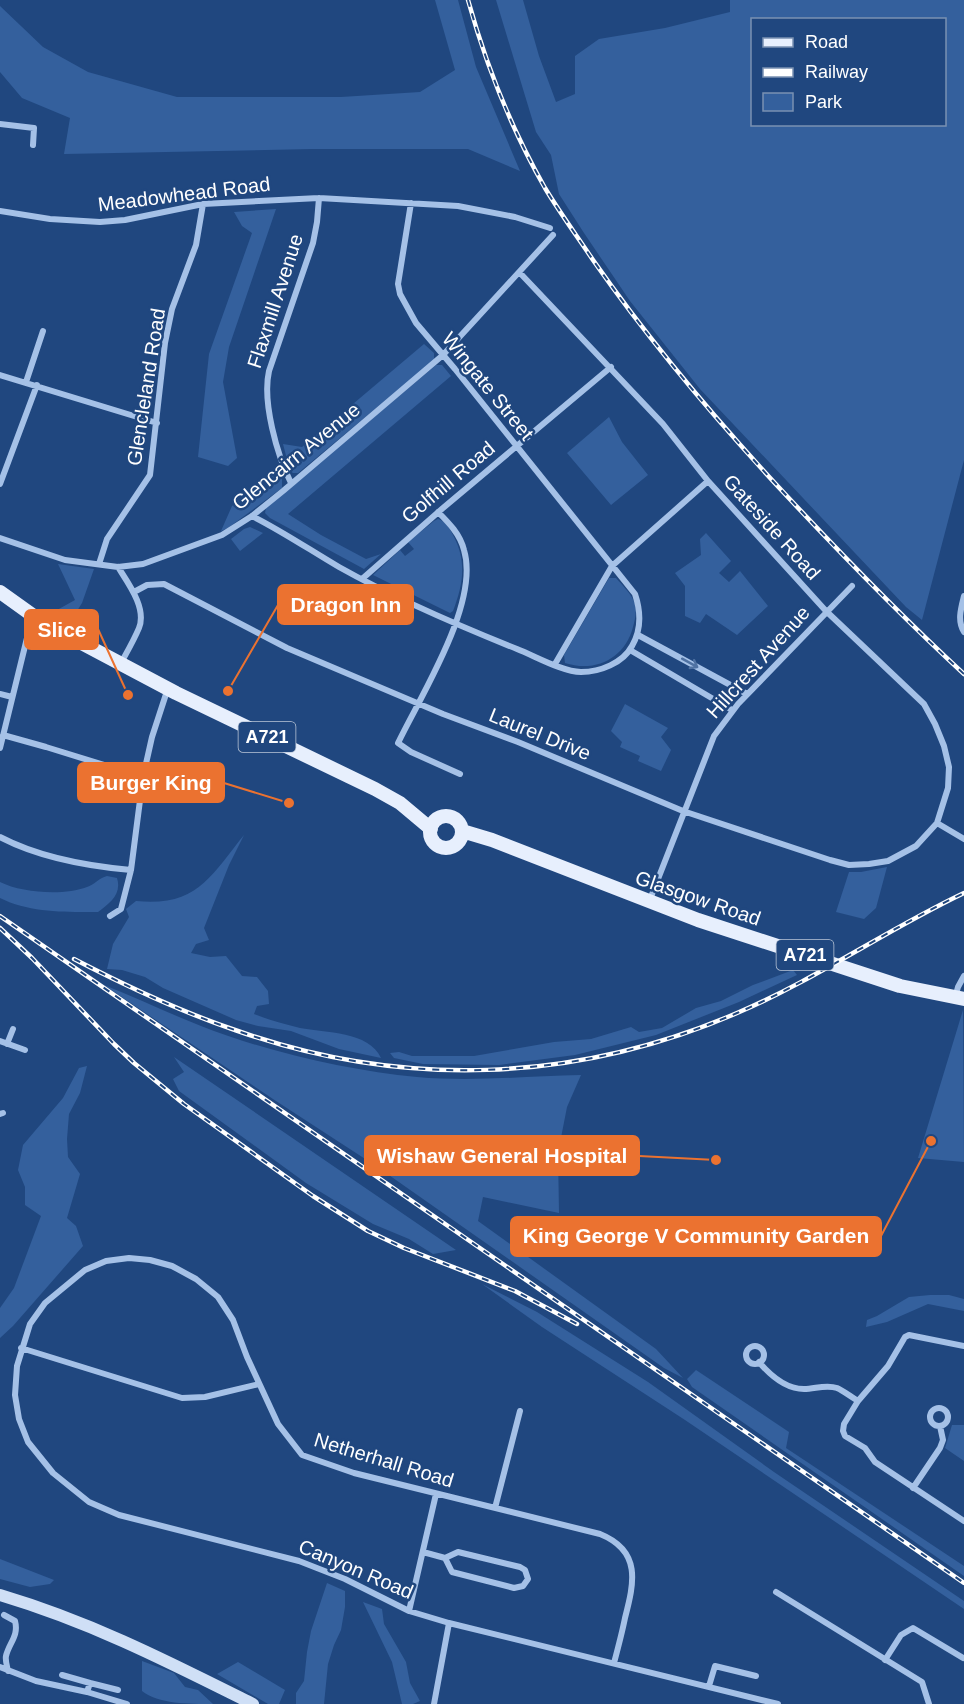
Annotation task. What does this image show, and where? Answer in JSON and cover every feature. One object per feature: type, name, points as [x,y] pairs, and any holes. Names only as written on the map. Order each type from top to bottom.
[{"type":"main road","name":"A721","points":[[0,592],[42,622],[168,688],[375,789],[433,826]]},
{"type":"main road","name":"A721","points":[[442,817],[451,817],[459,822],[461,836],[452,847],[442,847],[432,838],[433,826],[442,817]]},
{"type":"main road","name":"Glasgow Road","points":[[461,836],[492,840],[648,902],[853,972],[900,986],[960,998]]},
{"type":"main road","points":[[0,1595],[91,1626],[148,1651],[253,1704]]},
{"type":"street","points":[[0,124],[34,128],[33,145]]},
{"type":"street","name":"Meadowhead Road","points":[[0,211],[50,219],[100,222],[125,220],[203,204],[319,198],[458,206],[515,217],[550,228]]},
{"type":"street","name":"Flaxmill Avenue","points":[[291,483],[283,467],[266,399],[266,384],[268,371],[313,243],[319,198]]},
{"type":"street","name":"Wingate Street","points":[[411,203],[398,284],[400,294],[416,323],[634,594],[639,607],[638,635]]},
{"type":"street","name":"Glencleland Road","points":[[99,564],[107,539],[150,475],[167,332],[172,309],[196,245],[203,204]]},
{"type":"street","name":"Glencairn Avenue","points":[[0,538],[65,560],[118,567],[143,564],[211,540],[252,516],[443,355],[553,235]]},
{"type":"street","name":"Gateside Road","points":[[520,273],[663,424],[708,481],[826,611],[924,705],[944,746],[949,767],[948,788],[937,823]]},
{"type":"street","points":[[26,382],[43,332]]},
{"type":"street","name":"Golfhill Road","points":[[362,579],[611,367]]},
{"type":"street","points":[[0,375],[157,423]]},
{"type":"street","points":[[0,484],[37,386]]},
{"type":"street","points":[[555,664],[612,566],[708,481]]},
{"type":"street","points":[[438,512],[453,528],[464,547],[467,562],[464,597],[455,624],[398,744],[460,774]]},
{"type":"street","points":[[252,516],[362,579],[455,624],[555,664],[579,672],[596,670],[614,664],[630,650],[638,635],[747,694]]},
{"type":"street","points":[[118,567],[134,592],[140,626],[121,663]]},
{"type":"street","name":"Laurel Drive","points":[[134,592],[147,585],[164,584],[287,648],[419,703],[683,811],[830,860],[849,865],[888,861],[915,846],[937,823]]},
{"type":"street","name":"Hillcrest Avenue","points":[[648,902],[714,736],[732,710],[852,586]]},
{"type":"street","points":[[963,630],[960,613],[964,596]]},
{"type":"street","points":[[0,748],[27,638]]},
{"type":"street","points":[[630,650],[732,710]]},
{"type":"street","points":[[110,916],[121,909],[131,870],[143,777],[152,737],[168,688]]},
{"type":"street","points":[[0,694],[12,697]]},
{"type":"street","points":[[3,735],[143,777]]},
{"type":"street","points":[[937,823],[964,839]]},
{"type":"street","points":[[0,837],[36,853],[96,867],[131,870]]},
{"type":"street","points":[[960,998],[958,987],[964,976]]},
{"type":"street","points":[[13,1029],[3,1042],[25,1050]]},
{"type":"street","name":"Netherhall Road","points":[[30,1324],[45,1303],[86,1270],[106,1261],[129,1258],[150,1260],[172,1266],[196,1278],[218,1297],[233,1320],[278,1424],[302,1455],[354,1473],[600,1534],[613,1540],[623,1550],[632,1567],[633,1585],[614,1664]]},
{"type":"street","name":"Canyon Road","points":[[30,1324],[17,1366],[15,1395],[19,1419],[28,1442],[53,1473],[88,1502],[119,1515],[299,1561],[345,1579],[409,1611],[449,1623],[709,1686],[753,1701],[778,1704]]},
{"type":"street","points":[[964,1346],[909,1335],[905,1337],[888,1366],[858,1401],[843,1431],[845,1436],[864,1448],[875,1462],[964,1521]]},
{"type":"street","points":[[21,1348],[182,1398],[205,1397],[259,1384]]},
{"type":"street","points":[[759,1362],[765,1370],[783,1383],[795,1388],[838,1388],[858,1401]]},
{"type":"street","points":[[495,1508],[520,1411]]},
{"type":"street","points":[[913,1488],[940,1448],[943,1440],[940,1426]]},
{"type":"street","points":[[409,1611],[436,1494]]},
{"type":"street","points":[[423,1552],[445,1558],[458,1552],[520,1567],[525,1570],[528,1579],[523,1586],[517,1588],[452,1572],[445,1558]]},
{"type":"street","points":[[776,1592],[922,1683],[929,1704]]},
{"type":"street","points":[[4,1615],[17,1626],[16,1634],[5,1657],[8,1671]]},
{"type":"street","points":[[434,1704],[449,1623]]},
{"type":"street","points":[[885,1660],[901,1635],[913,1628],[963,1658]]},
{"type":"street","points":[[709,1686],[715,1665],[756,1676]]},
{"type":"street","points":[[0,1667],[36,1681],[87,1692],[127,1704]]},
{"type":"street","points":[[62,1675],[118,1690]]},
{"type":"street","points":[[87,1692],[90,1683]]},
{"type":"green space","points":[[435,0],[458,0],[476,67],[520,171],[468,149],[312,149],[64,154],[70,118],[22,98],[0,72],[0,6],[43,47],[88,72],[177,97],[341,97],[420,92],[455,70]]},
{"type":"green space","points":[[496,0],[523,0],[539,56],[556,102],[575,94],[575,56],[599,39],[665,28],[730,12],[730,0],[964,0],[964,460],[922,620],[906,607],[700,389],[630,301],[559,194],[551,155],[536,132]]},
{"type":"green space","points":[[276,209],[229,347],[223,382],[237,458],[228,466],[198,457],[209,354],[252,233],[242,226],[234,212]]},
{"type":"green space","points":[[424,344],[434,353],[434,360],[298,473],[290,471],[283,444],[302,447]]},
{"type":"green space","points":[[436,365],[442,365],[451,376],[288,514],[366,559],[381,554],[364,569],[270,518],[265,513],[266,508]]},
{"type":"green space","points":[[609,417],[622,442],[648,475],[611,505],[567,453]]},
{"type":"green space","points":[[278,468],[282,488],[221,531],[232,506]]},
{"type":"green space","points":[[438,519],[451,531],[461,555],[461,583],[453,611],[450,613],[373,575],[400,550],[405,556],[414,549],[408,542]]},
{"type":"green space","points":[[250,527],[263,533],[240,551],[231,539]]},
{"type":"green space","points":[[706,533],[731,561],[719,573],[729,582],[740,571],[768,606],[737,635],[706,614],[700,623],[685,616],[685,586],[675,573],[701,555],[700,539]]},
{"type":"green space","points":[[58,564],[94,569],[82,603],[67,627],[48,615],[75,600]]},
{"type":"green space","points":[[609,578],[616,578],[634,600],[635,618],[629,638],[616,655],[598,664],[576,666],[565,663],[564,655]]},
{"type":"green space","points":[[625,704],[668,728],[661,737],[671,750],[661,771],[638,761],[640,756],[620,747],[622,742],[611,731]]},
{"type":"green space","points":[[244,835],[229,865],[204,928],[209,940],[196,944],[191,953],[210,957],[226,956],[242,976],[257,977],[268,991],[269,1004],[257,1006],[254,1014],[300,1028],[357,1038],[375,1049],[381,1058],[339,1049],[291,1031],[236,1020],[163,988],[145,977],[122,970],[107,969],[113,944],[129,917],[126,909],[136,901],[157,902],[188,894],[211,876]]},
{"type":"green space","points":[[887,867],[876,908],[864,919],[836,912],[849,872]]},
{"type":"green space","points":[[107,876],[117,878],[118,889],[111,902],[98,912],[60,912],[35,909],[0,898],[0,882],[31,891],[67,892],[92,885]]},
{"type":"green space","points":[[793,970],[797,975],[739,1002],[656,1035],[575,1055],[499,1065],[423,1064],[394,1058],[390,1053],[399,1052],[412,1056],[474,1056],[554,1042],[591,1039],[631,1027],[639,1032],[662,1028],[696,1008],[721,1001],[753,985]]},
{"type":"green space","points":[[104,985],[226,1035],[279,1052],[335,1065],[391,1074],[438,1078],[479,1079],[581,1075],[567,1107],[558,1153],[559,1213],[483,1197],[478,1221],[656,1349],[683,1378],[664,1368],[376,1166]]},
{"type":"green space","points":[[963,1010],[964,1162],[918,1158]]},
{"type":"green space","points":[[174,1057],[456,1250],[433,1254],[409,1239],[373,1224],[306,1183],[179,1091],[173,1079],[184,1072]]},
{"type":"green space","points":[[87,1066],[80,1093],[69,1114],[67,1139],[68,1157],[80,1174],[67,1218],[76,1226],[83,1246],[0,1338],[0,1308],[14,1288],[41,1216],[25,1205],[25,1187],[18,1170],[23,1145],[63,1098],[79,1068]]},
{"type":"green space","points":[[482,1284],[537,1312],[648,1382],[774,1472],[964,1601],[964,1609],[685,1420],[542,1327]]},
{"type":"green space","points":[[949,1295],[964,1299],[964,1311],[928,1304],[887,1322],[866,1327],[867,1320],[909,1297]]},
{"type":"green space","points":[[696,1370],[789,1432],[786,1448],[964,1566],[964,1576],[692,1387],[687,1379]]},
{"type":"green space","points":[[952,1425],[964,1425],[964,1461],[945,1448]]},
{"type":"green space","points":[[0,1559],[54,1580],[50,1584],[30,1587],[0,1579]]},
{"type":"green space","points":[[327,1583],[345,1591],[345,1607],[341,1630],[328,1664],[324,1704],[296,1704],[296,1693],[304,1681],[311,1631]]},
{"type":"green space","points":[[363,1602],[382,1609],[384,1624],[406,1662],[410,1683],[420,1701],[413,1704],[402,1704],[392,1662]]},
{"type":"green space","points":[[142,1661],[174,1673],[185,1687],[198,1690],[213,1704],[156,1699],[142,1691]]},
{"type":"green space","points":[[238,1662],[285,1690],[279,1704],[268,1704],[217,1674]]},
{"type":"railway","points":[[468,0],[501,97],[533,166],[545,188],[615,291],[685,380],[759,466],[873,586],[964,674]]},
{"type":"railway","points":[[74,959],[194,1015],[298,1049],[361,1062],[424,1069],[488,1070],[551,1065],[614,1053],[676,1036],[766,1000],[964,893]]},
{"type":"railway","points":[[0,916],[964,1583]]},
{"type":"railway","points":[[0,928],[134,1063],[184,1104],[313,1196],[368,1231],[404,1248],[515,1291],[577,1324]]},
{"type":"place","name":"Dragon Inn","points":[[228,691]]},
{"type":"place","name":"Slice","points":[[128,695]]},
{"type":"place","name":"Burger King","points":[[289,803]]},
{"type":"place","name":"King George V Community Garden","points":[[931,1141]]},
{"type":"place","name":"Wishaw General Hospital","points":[[716,1160]]}]
